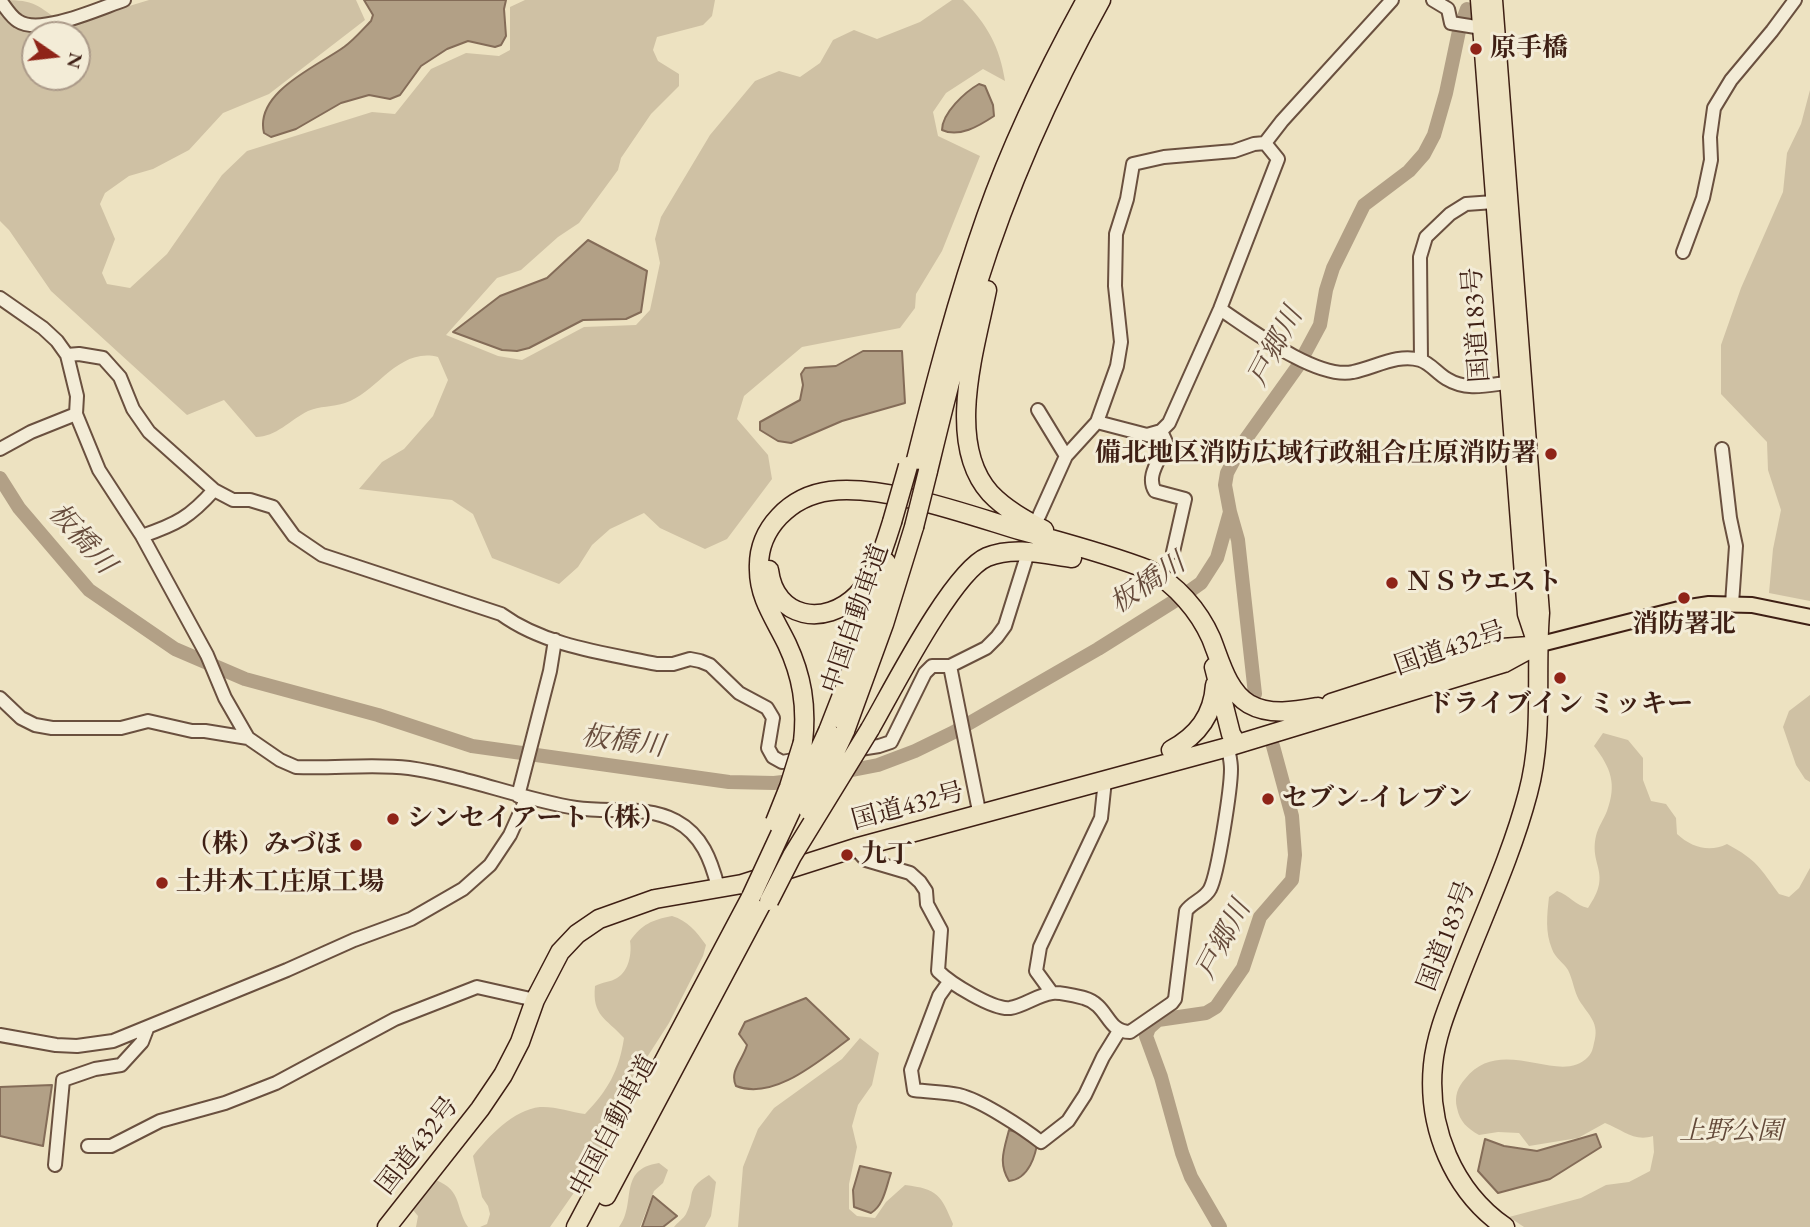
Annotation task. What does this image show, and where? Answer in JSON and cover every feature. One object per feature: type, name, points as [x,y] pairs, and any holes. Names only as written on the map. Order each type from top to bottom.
[{"type":"highway","name":"中国自動車道","points":[[576,1227],[757,898],[837,731],[869,619],[901,524],[940,366],[966,275],[987,214],[1032,108],[1086,0]]},
{"type":"highway","name":"中国自動車道","points":[[916,468],[1022,162],[1067,64],[1101,0]]},
{"type":"highway","name":"国道183号","points":[[1480,0],[1494,202],[1514,382]]},
{"type":"highway","name":"国道183号","points":[[1493,0],[1527,614],[1537,645],[1539,734],[1528,793],[1445,1016],[1433,1062],[1432,1100],[1439,1134],[1466,1191],[1489,1216],[1505,1227]]},
{"type":"highway","points":[[1022,162],[987,288],[969,387],[966,433],[975,468],[991,494],[1074,552]]},
{"type":"highway","points":[[757,898],[803,742],[805,704],[801,680],[786,641],[764,600],[758,570],[759,556],[768,529],[788,508],[816,494],[831,491],[877,492],[983,519],[1074,552]]},
{"type":"highway","points":[[901,524],[858,594],[846,603],[827,612],[805,614],[793,610],[776,594],[769,570],[769,557],[778,533],[795,515],[816,504],[829,501],[860,500],[887,504],[1003,536],[1139,566],[1185,604],[1210,637],[1233,739]]},
{"type":"highway","points":[[757,898],[792,856],[948,596],[977,563],[1011,551],[1074,552]]},
{"type":"highway","name":"国道432号","points":[[718,887],[856,840],[1171,750],[1233,739],[1318,707],[1502,648],[1537,645]]},
{"type":"highway","name":"国道432号","points":[[387,1227],[480,1109],[503,1075],[520,1042],[535,1000],[560,952],[577,934],[599,919],[655,898],[742,884],[855,848],[1105,780],[1233,739],[1504,663],[1537,645]]},
{"type":"highway","points":[[1218,668],[1240,696],[1255,707],[1279,712],[1318,707]]},
{"type":"highway","points":[[1171,750],[1192,737],[1205,722],[1215,691],[1218,668]]},
{"type":"highway","name":"中国自動車道","points":[[590,1227],[713,980]]},
{"type":"main road","points":[[1537,645],[1683,608],[1752,605],[1810,617]]},
{"type":"street","points":[[1,0],[17,21],[27,25],[59,22],[124,0]]},
{"type":"street","points":[[1039,516],[1066,456],[1097,422],[1117,366],[1121,342],[1115,286],[1116,234],[1133,164],[1164,157],[1234,151],[1265,143],[1392,0]]},
{"type":"street","points":[[1433,0],[1448,9],[1451,23],[1482,28]]},
{"type":"street","points":[[1683,252],[1703,198],[1711,160],[1710,137],[1714,108],[1731,80],[1795,0]]},
{"type":"street","points":[[1097,422],[1147,435],[1161,431],[1169,422],[1220,309],[1278,159],[1265,143]]},
{"type":"street","points":[[1421,360],[1420,257],[1426,237],[1450,214],[1466,204],[1494,202]]},
{"type":"street","points":[[0,298],[43,328],[67,355],[76,387],[76,414],[99,470],[142,536],[208,655],[225,698],[248,738]]},
{"type":"street","points":[[1220,309],[1316,367],[1337,373],[1352,372],[1401,359],[1421,360],[1448,380],[1466,387],[1514,382]]},
{"type":"street","points":[[67,355],[103,358],[120,377],[133,409],[149,432],[214,489],[233,500],[250,500],[273,507],[294,536],[322,555],[501,614],[518,626],[555,640],[657,664],[673,664],[690,659],[710,665],[739,693],[767,708],[772,718],[768,748],[773,757],[782,762],[891,742],[925,673],[932,666],[950,666],[986,648],[997,637],[1005,626],[1026,559]]},
{"type":"street","points":[[1038,410],[1066,456]]},
{"type":"street","points":[[0,449],[31,432],[76,414]]},
{"type":"street","points":[[1161,431],[1166,442],[1153,473],[1155,491],[1200,501]]},
{"type":"street","points":[[1722,449],[1736,545],[1732,604]]},
{"type":"street","points":[[142,536],[174,525],[196,510],[214,489]]},
{"type":"street","points":[[1185,499],[1174,548],[1190,548]]},
{"type":"street","points":[[0,1035],[55,1045],[77,1046],[113,1041],[354,940],[411,919],[463,889],[499,855],[523,797],[555,640]]},
{"type":"street","points":[[950,666],[967,740],[978,806]]},
{"type":"street","points":[[0,698],[22,718],[35,725],[52,728],[121,728],[148,721],[192,731],[248,738],[280,760],[296,767],[410,768],[578,808],[654,813],[689,829],[710,858],[718,887]]},
{"type":"street","points":[[855,848],[866,860],[910,873],[920,882],[942,930],[938,971],[949,982],[977,997],[1009,1008],[1052,993],[1086,998],[1101,1006],[1110,1023],[1119,1031],[1133,1031],[1175,999],[1186,911],[1206,894],[1213,880],[1229,792],[1233,739]]},
{"type":"street","points":[[1052,993],[1037,971],[1040,947],[1101,818],[1105,780]]},
{"type":"street","points":[[949,982],[939,996],[911,1070],[914,1090],[962,1096],[1018,1124],[1041,1142],[1068,1121],[1086,1094],[1103,1057],[1119,1031]]},
{"type":"street","points":[[88,1146],[111,1146],[160,1121],[225,1103],[276,1083],[395,1019],[477,987],[535,1000]]},
{"type":"street","points":[[55,1165],[63,1080],[95,1069],[121,1065],[142,1042],[147,1029]]},
{"type":"green space","points":[[0,0],[32,4],[59,21],[21,21],[21,91],[91,91],[91,21],[80,21],[149,0],[356,0],[365,20],[269,94],[223,113],[189,150],[153,169],[129,176],[105,193],[100,204],[115,239],[102,273],[107,284],[130,288],[167,254],[222,175],[247,151],[372,112],[395,114],[431,69],[466,53],[499,56],[510,50],[510,7],[525,0],[715,0],[712,16],[703,25],[657,37],[653,50],[658,61],[679,74],[679,86],[651,114],[621,158],[618,170],[579,223],[558,237],[521,270],[497,278],[446,335],[498,356],[522,360],[584,327],[636,325],[650,310],[660,263],[655,239],[661,217],[710,135],[755,81],[779,71],[800,77],[820,63],[833,40],[854,30],[877,39],[920,22],[952,0],[963,0],[991,37],[1000,57],[1005,81],[983,69],[946,93],[933,112],[938,136],[980,156],[942,251],[916,294],[915,308],[900,328],[802,347],[744,396],[737,419],[768,455],[772,479],[727,539],[705,549],[660,528],[644,513],[610,529],[592,545],[578,567],[559,584],[492,558],[473,514],[452,500],[359,489],[382,462],[404,449],[433,416],[448,380],[438,357],[411,359],[388,372],[357,398],[308,411],[270,434],[256,437],[224,400],[187,415],[51,291],[0,221]]},
{"type":"green space","points":[[1810,90],[1810,601],[1769,593],[1773,549],[1781,510],[1768,470],[1767,442],[1721,394],[1721,345],[1741,288],[1783,192],[1787,153],[1801,124]]},
{"type":"green space","points":[[1810,695],[1810,782],[1796,765],[1783,727],[1789,711]]},
{"type":"green space","name":"上野公園","points":[[1603,733],[1628,740],[1643,758],[1643,780],[1651,801],[1666,804],[1676,818],[1677,834],[1688,842],[1707,848],[1727,844],[1757,865],[1779,894],[1789,897],[1799,888],[1810,868],[1810,1227],[1524,1227],[1509,1217],[1581,1198],[1606,1185],[1629,1182],[1650,1171],[1654,1152],[1653,1136],[1634,1136],[1605,1123],[1578,1138],[1529,1146],[1519,1133],[1479,1135],[1460,1117],[1456,1104],[1457,1092],[1465,1079],[1479,1066],[1495,1060],[1512,1060],[1562,1067],[1576,1065],[1588,1057],[1592,1050],[1595,1025],[1577,997],[1568,970],[1553,952],[1548,936],[1547,917],[1549,897],[1557,891],[1588,908],[1599,886],[1595,855],[1596,836],[1612,793],[1608,769],[1594,746]]},
{"type":"green space","points":[[672,916],[699,935],[706,945],[703,956],[669,1023],[642,1065],[594,1164],[550,1227],[480,1227],[487,1224],[490,1214],[482,1197],[473,1156],[494,1133],[520,1113],[545,1107],[585,1114],[593,1105],[616,1070],[624,1038],[598,1010],[595,986],[621,975],[630,956],[630,941],[639,930],[653,921]]},
{"type":"green space","points":[[860,1038],[879,1053],[872,1085],[858,1105],[852,1126],[857,1147],[849,1184],[849,1209],[857,1216],[875,1218],[886,1202],[905,1185],[932,1191],[937,1195],[945,1206],[952,1227],[738,1227],[743,1167],[758,1129],[774,1108],[842,1059]]},
{"type":"green space","points":[[659,1163],[668,1170],[663,1183],[654,1191],[640,1227],[619,1227],[627,1208],[633,1180],[638,1172]]},
{"type":"green space","points":[[709,1175],[716,1182],[711,1216],[705,1227],[674,1227],[686,1214],[693,1189]]},
{"type":"green space","points":[[436,1180],[451,1189],[468,1227],[416,1227],[418,1216],[413,1210],[418,1196]]},
{"type":"shaded area","points":[[364,0],[506,0],[506,36],[501,45],[495,47],[468,41],[447,49],[421,66],[400,95],[390,99],[369,95],[341,103],[296,129],[271,137],[264,133],[264,118],[278,93],[348,44],[371,21],[373,15]]},
{"type":"shaded area","points":[[979,84],[985,86],[993,105],[994,116],[962,132],[942,130],[950,110]]},
{"type":"shaded area","points":[[588,240],[647,271],[641,312],[626,319],[583,320],[529,348],[517,351],[502,350],[453,332],[500,296],[547,278]]},
{"type":"shaded area","points":[[863,351],[902,351],[905,403],[842,421],[791,443],[778,441],[760,430],[760,422],[800,400],[803,385],[801,374],[805,368],[836,366]]},
{"type":"shaded area","points":[[806,998],[849,1039],[811,1067],[781,1083],[751,1089],[736,1086],[735,1070],[747,1045],[739,1034],[745,1022]]},
{"type":"shaded area","points":[[52,1085],[43,1146],[0,1136],[0,1087]]},
{"type":"shaded area","points":[[1009,1130],[1038,1138],[1033,1159],[1026,1171],[1022,1176],[1009,1181],[1003,1162]]},
{"type":"shaded area","points":[[1596,1134],[1601,1147],[1550,1179],[1498,1193],[1478,1171],[1485,1139],[1504,1146],[1537,1151]]},
{"type":"shaded area","points":[[860,1166],[891,1173],[882,1201],[871,1213],[854,1207],[853,1190]]},
{"type":"shaded area","points":[[653,1196],[677,1216],[663,1227],[642,1227]]},
{"type":"waterway","name":"戸郷川","points":[[1255,694],[1238,540],[1225,485],[1227,473],[1243,443],[1298,366],[1320,325],[1333,268],[1364,205],[1409,171],[1424,154],[1434,135],[1459,31],[1467,9]]},
{"type":"waterway","name":"板橋川","points":[[0,478],[19,508],[89,590],[175,649],[245,679],[378,715],[472,746],[729,782],[774,783],[800,780]]},
{"type":"waterway","name":"板橋川","points":[[837,773],[878,765],[954,732],[1098,649],[1184,595],[1201,583],[1217,558],[1230,512]]},
{"type":"waterway","name":"戸郷川","points":[[1220,1227],[1191,1177],[1146,1036],[1149,1028],[1158,1020],[1206,1013],[1216,1007],[1243,968],[1260,917],[1292,880],[1295,855],[1292,816],[1273,746]]},
{"type":"place","name":"原手橋","points":[[1476,49]]},
{"type":"place","name":"備北地区消防広域行政組合庄原消防署","points":[[1551,454]]},
{"type":"place","name":"ＮＳウエスト","points":[[1392,583]]},
{"type":"place","name":"消防署北","points":[[1684,598]]},
{"type":"place","name":"ドライブイン ミッキー","points":[[1560,678]]},
{"type":"place","name":"セブン-イレブン","points":[[1268,799]]},
{"type":"place","name":"シンセイアート（株）","points":[[393,819]]},
{"type":"place","name":"（株）みづほ","points":[[356,845]]},
{"type":"place","name":"九丁","points":[[847,855]]},
{"type":"place","name":"土井木工庄原工場","points":[[162,883]]}]
